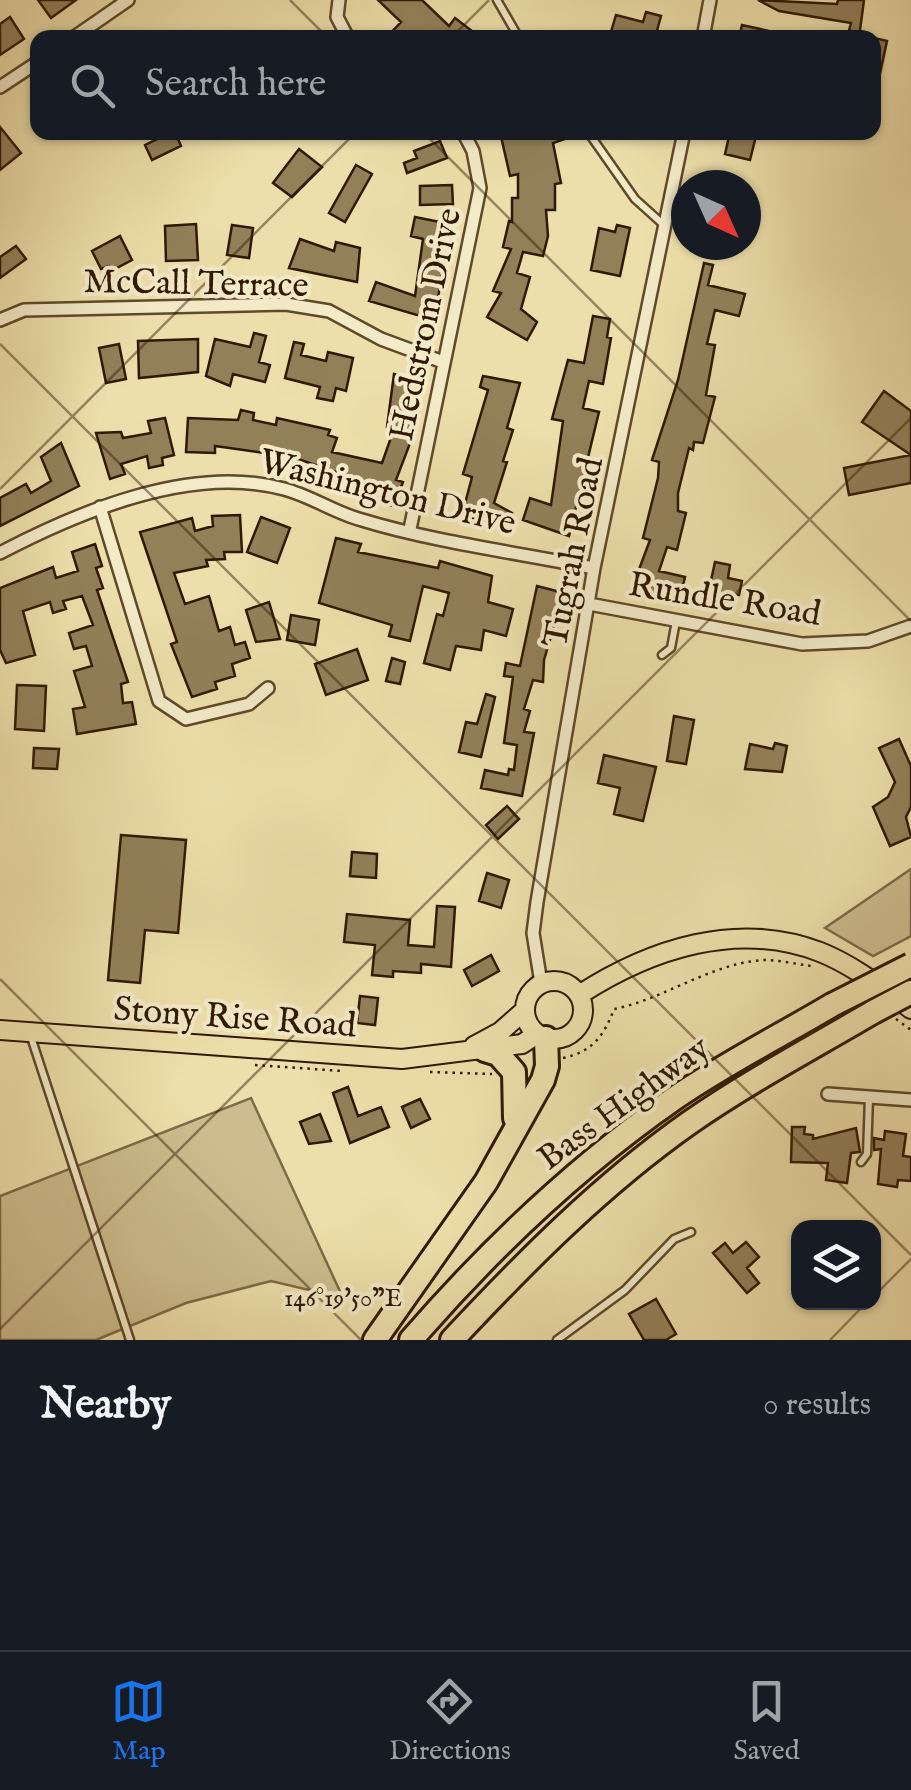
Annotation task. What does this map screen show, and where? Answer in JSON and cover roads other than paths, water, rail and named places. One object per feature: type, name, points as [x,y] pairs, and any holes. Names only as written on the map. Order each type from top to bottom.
[{"type":"highway","name":"Bass Highway","points":[[412,1340],[498,1247],[605,1151],[676,1098],[832,1006],[911,965]]},
{"type":"highway","name":"Bass Highway","points":[[452,1340],[549,1240],[619,1178],[689,1124],[911,992]]},
{"type":"highway","points":[[375,1340],[486,1182],[543,1080],[543,1044]]},
{"type":"highway","points":[[475,1050],[498,1054],[514,1072],[515,1127]]},
{"type":"main road","points":[[579,995],[654,955],[732,938],[774,940],[818,952],[854,968],[911,1009]]},
{"type":"main road","points":[[560,981],[579,995],[582,1015],[575,1030],[543,1044],[524,1010],[529,994],[541,983],[560,981]]},
{"type":"main road","name":"Stony Rise Road","points":[[475,1050],[524,1010]]},
{"type":"main road","name":"Stony Rise Road","points":[[0,1030],[402,1059],[543,1044]]},
{"type":"street","points":[[85,30],[128,0]]},
{"type":"street","points":[[339,0],[337,16],[344,30]]},
{"type":"street","points":[[704,30],[710,0]]},
{"type":"street","points":[[0,88],[30,67]]},
{"type":"street","name":"Hedstrom Drive","points":[[410,530],[480,188],[473,151],[467,140]]},
{"type":"street","name":"Tugrah Road","points":[[541,983],[534,925],[594,568],[682,140]]},
{"type":"street","name":"McCall Terrace","points":[[0,320],[24,310],[286,304],[329,312],[381,339],[443,362]]},
{"type":"street","name":"Washington Drive","points":[[0,553],[70,516],[100,507],[206,483],[254,483],[287,490],[362,520],[594,568]]},
{"type":"street","points":[[100,507],[159,701],[186,718],[249,704],[268,688]]},
{"type":"street","name":"Rundle Road","points":[[589,604],[802,644],[868,641],[911,626]]},
{"type":"street","points":[[828,1094],[911,1100]]},
{"type":"lane","points":[[497,0],[514,30]]},
{"type":"lane","points":[[594,140],[635,199],[666,226]]},
{"type":"lane","points":[[662,655],[671,648],[676,622]]},
{"type":"lane","points":[[30,1033],[130,1340]]},
{"type":"lane","points":[[861,1162],[866,1154],[869,1097]]},
{"type":"lane","points":[[558,1340],[625,1290],[674,1240],[691,1232]]}]
